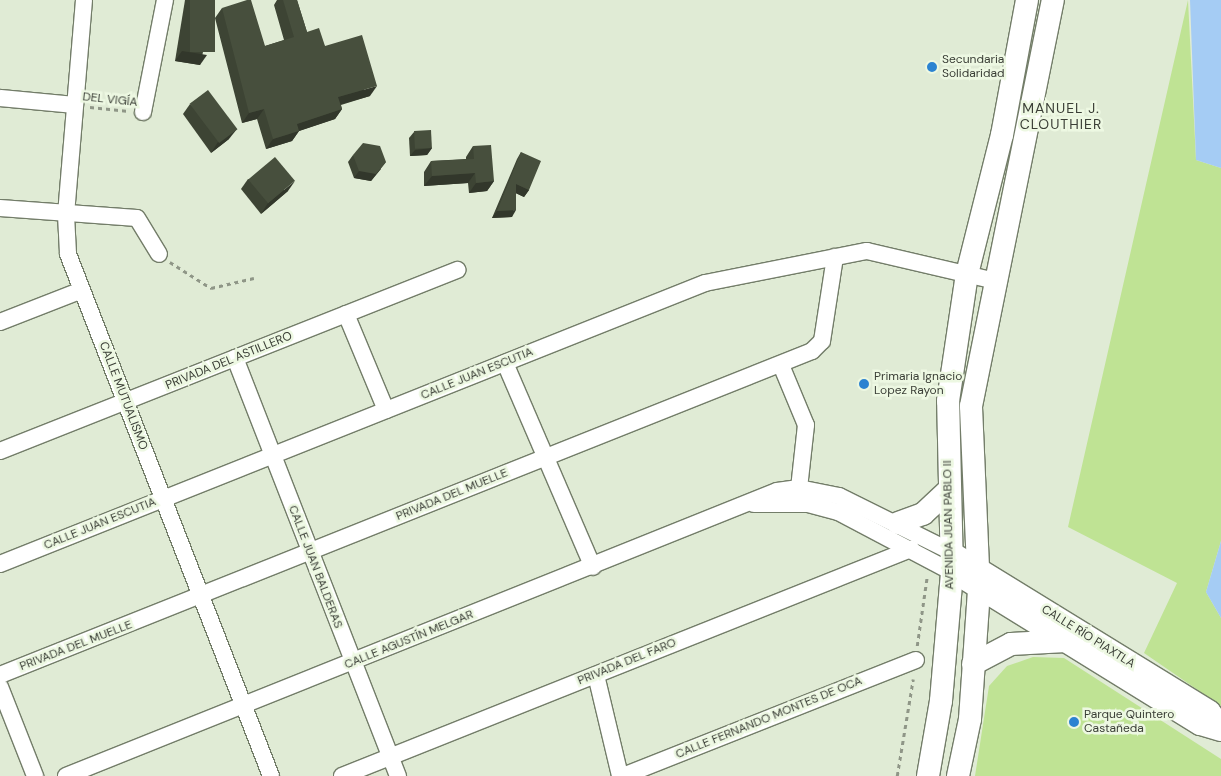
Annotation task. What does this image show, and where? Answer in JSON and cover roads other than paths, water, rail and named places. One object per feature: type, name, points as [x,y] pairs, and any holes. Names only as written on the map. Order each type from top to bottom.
[{"type":"main road","name":"AVENIDA JUAN PABLO II","points":[[928,776],[941,701],[952,562],[947,415],[966,274],[1012,82],[1027,0]]},
{"type":"main road","name":"AVENIDA JUAN PABLO II","points":[[958,776],[970,720],[978,590],[971,406],[1053,0]]},
{"type":"main road","points":[[1012,82],[1036,88]]},
{"type":"main road","points":[[898,523],[923,514],[949,490]]},
{"type":"main road","points":[[973,664],[1011,644],[1066,641]]},
{"type":"street","name":"CALLE MUTUALISMO","points":[[84,0],[66,215],[68,254],[271,776]]},
{"type":"street","points":[[143,112],[165,0]]},
{"type":"street","points":[[0,98],[76,105]]},
{"type":"street","points":[[0,208],[66,215],[138,218],[159,254]]},
{"type":"street","name":"CALLE JUAN ESCUTIA","points":[[0,564],[705,283],[867,251],[966,274]]},
{"type":"street","name":"PRIVADA DEL MUELLE","points":[[0,676],[812,351],[822,341],[835,257]]},
{"type":"street","name":"PRIVADA DEL ASTILLERO","points":[[0,451],[457,270]]},
{"type":"street","points":[[966,274],[996,281]]},
{"type":"street","points":[[0,322],[82,290]]},
{"type":"street","points":[[346,314],[386,410]]},
{"type":"street","name":"CALLE JUAN BALDERAS","points":[[235,358],[309,552],[398,776]]},
{"type":"street","points":[[505,363],[548,457],[592,567]]},
{"type":"street","points":[[781,365],[806,425],[799,488]]},
{"type":"street","name":"CALLE AGUSTÍN MELGAR","points":[[66,776],[752,504],[777,491],[799,488],[839,496],[898,523],[952,562]]},
{"type":"street","name":"CALLE AGUSTÍN MELGAR","points":[[752,504],[808,504],[838,512],[911,549],[952,562]]},
{"type":"street","name":"PRIVADA DEL FARO","points":[[342,776],[911,549]]},
{"type":"street","name":"CALLE RÍO PIAXTLA","points":[[952,562],[978,567],[1210,711],[1221,724]]},
{"type":"street","name":"CALLE RÍO PIAXTLA","points":[[952,562],[978,590],[1066,641],[1200,725],[1221,730]]},
{"type":"street","name":"CALLE FERNANDO MONTES DE OCA","points":[[621,776],[916,660]]},
{"type":"street","points":[[596,675],[621,776]]},
{"type":"street","points":[[0,687],[35,776]]},
{"type":"water","points":[[1190,0],[1221,0],[1221,168],[1196,160]]},
{"type":"water","points":[[1221,541],[1221,618],[1206,592]]},
{"type":"place","name":"Secundaria Solidaridad","points":[[932,67]]},
{"type":"place","name":"Primaria Ignacio Lopez Rayon","points":[[864,384]]},
{"type":"place","name":"Parque Quintero Castañeda","points":[[1074,722]]},
{"type":"district","name":"MANUEL J. CLOUTHIER","points":[[1061,116]]}]
